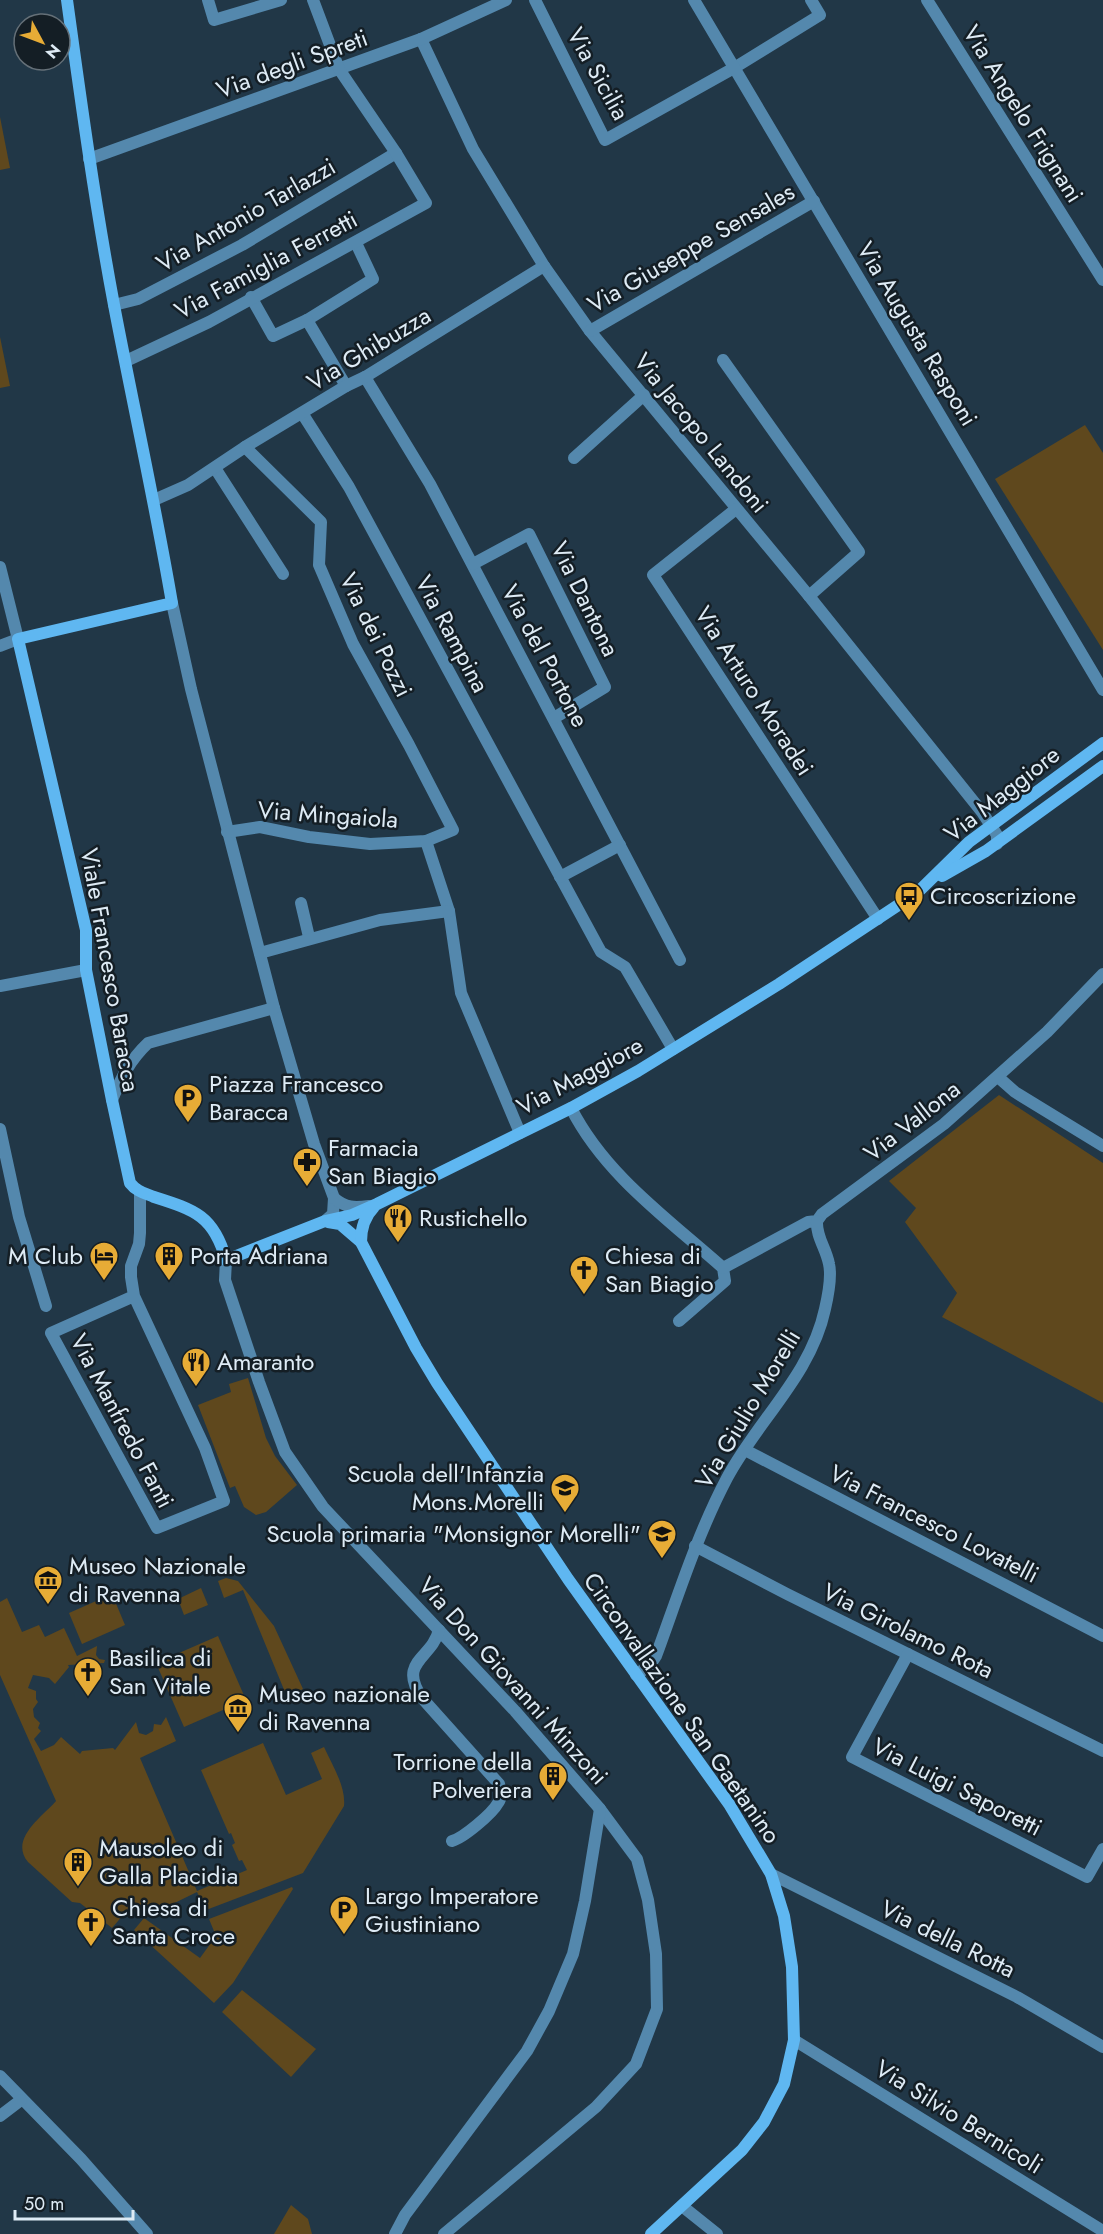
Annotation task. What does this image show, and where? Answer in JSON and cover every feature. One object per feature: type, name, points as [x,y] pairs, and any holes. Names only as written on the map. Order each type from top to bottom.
[{"type":"street","points":[[67,0],[88,159],[172,603],[227,832],[274,1008],[314,1144],[334,1198],[333,1214],[325,1221]]},
{"type":"street","points":[[208,0],[214,20],[281,0]]},
{"type":"street","points":[[313,0],[339,69],[396,153]]},
{"type":"street","name":"Via degli Spreti","points":[[88,159],[421,39],[506,0]]},
{"type":"street","name":"Via Sicilia","points":[[536,0],[605,140],[734,68]]},
{"type":"street","name":"Via Augusta Rasponi","points":[[694,0],[1103,690]]},
{"type":"street","points":[[734,68],[820,15],[811,0]]},
{"type":"street","name":"Via Angelo Frignani","points":[[927,0],[1103,280]]},
{"type":"street","name":"Via Jacopo Landoni","points":[[421,39],[473,150],[544,266],[590,331],[809,596],[991,825]]},
{"type":"street","name":"Via Famiglia Ferretti","points":[[126,361],[209,322],[251,297],[426,204],[396,153]]},
{"type":"street","name":"Via Antonio Tarlazzi","points":[[114,305],[138,299],[242,245],[396,153]]},
{"type":"street","name":"Via Giuseppe Sensales","points":[[590,331],[814,201]]},
{"type":"street","points":[[251,297],[273,336],[307,320],[373,279],[356,243]]},
{"type":"street","name":"Via Ghibuzza","points":[[154,500],[188,486],[245,447],[365,377],[544,266]]},
{"type":"street","points":[[307,320],[346,386]]},
{"type":"street","points":[[723,360],[859,552],[809,596]]},
{"type":"street","name":"Via del Portone","points":[[365,377],[424,474],[473,564],[680,960]]},
{"type":"street","points":[[574,458],[644,395]]},
{"type":"street","name":"Via Rampina","points":[[302,413],[349,487],[601,951],[625,967],[673,1050]]},
{"type":"street","name":"Via dei Pozzi","points":[[245,447],[321,522],[319,565],[353,644],[453,830],[426,841]]},
{"type":"street","points":[[214,468],[283,574]]},
{"type":"street","name":"Via Arturo Moradei","points":[[736,509],[653,575],[878,919]]},
{"type":"street","name":"Via Dantona","points":[[473,564],[529,534],[605,687],[554,718]]},
{"type":"street","name":"Viale Francesco Baracca","points":[[1,572],[86,930],[86,970],[130,1184],[140,1192]]},
{"type":"street","points":[[0,646],[18,639],[172,603]]},
{"type":"street","name":"Via Maggiore","points":[[930,882],[969,842],[1103,743]]},
{"type":"street","name":"Via Maggiore","points":[[226,1260],[325,1221],[352,1215],[571,1108],[673,1050],[779,984],[930,882],[997,844],[1103,766]]},
{"type":"street","points":[[991,825],[997,835],[997,844]]},
{"type":"street","name":"Via Mingaiola","points":[[227,832],[260,827],[309,837],[370,844],[426,841]]},
{"type":"street","points":[[426,841],[449,912],[461,993],[520,1133]]},
{"type":"street","points":[[560,877],[620,845]]},
{"type":"street","points":[[301,903],[309,937]]},
{"type":"street","points":[[260,952],[309,937],[380,920],[449,912]]},
{"type":"street","points":[[0,986],[86,970]]},
{"type":"street","name":"Via Vallona","points":[[723,1268],[808,1222],[817,1221],[822,1214],[944,1124],[1047,1032],[1103,974]]},
{"type":"street","points":[[112,1100],[122,1076],[136,1054],[148,1043],[274,1008]]},
{"type":"street","points":[[998,1077],[1015,1092],[1103,1146]]},
{"type":"street","points":[[571,1108],[588,1139],[622,1179],[723,1268],[725,1281],[679,1321]]},
{"type":"street","points":[[0,1129],[19,1217],[46,1306]]},
{"type":"street","points":[[134,1296],[130,1277],[131,1266],[139,1244],[140,1192],[178,1205],[201,1217],[215,1230],[221,1240],[226,1260]]},
{"type":"street","points":[[334,1198],[342,1205],[354,1208],[376,1204]]},
{"type":"street","points":[[361,1242],[361,1232],[367,1214],[376,1204]]},
{"type":"street","name":"Circonvallazione San Gaetanino","points":[[325,1221],[340,1224],[361,1242],[416,1348],[437,1383],[546,1548],[729,1804],[771,1874],[784,1916],[792,1967],[794,2040],[784,2084],[764,2122],[742,2150],[651,2234]]},
{"type":"street","name":"Via Giulio Morelli","points":[[636,1676],[650,1665],[656,1656],[695,1546],[728,1476],[790,1386],[812,1350],[821,1328],[826,1307],[830,1265],[816,1231],[817,1221]]},
{"type":"street","name":"Via Don Giovanni Minzoni","points":[[226,1260],[225,1280],[285,1452],[323,1507],[563,1764],[600,1809],[585,1901],[573,1954],[549,2011],[526,2051],[405,2215],[395,2234]]},
{"type":"street","name":"Via Manfredo Fanti","points":[[134,1296],[200,1438],[224,1501],[157,1528],[51,1333],[134,1296]]},
{"type":"street","name":"Via Francesco Lovatelli","points":[[745,1450],[1103,1636]]},
{"type":"street","name":"Via Girolamo Rota","points":[[695,1546],[1103,1751]]},
{"type":"street","points":[[439,1629],[437,1639],[420,1658],[415,1668],[412,1680],[414,1686],[422,1698],[499,1784],[501,1793],[499,1803],[492,1810],[460,1839],[452,1841]]},
{"type":"street","name":"Via Luigi Saporetti","points":[[908,1654],[852,1757],[1087,1877],[1103,1849]]},
{"type":"street","points":[[444,2234],[597,2107],[636,2064],[657,2009],[656,1954],[643,1880],[637,1859],[600,1809]]},
{"type":"street","name":"Via della Rotta","points":[[771,1874],[1017,1997],[1103,2047]]},
{"type":"street","name":"Via Silvio Bernicoli","points":[[794,2040],[1103,2231]]},
{"type":"street","points":[[0,2076],[81,2159],[147,2234]]},
{"type":"street","points":[[0,2116],[21,2100]]},
{"type":"street","points":[[682,2206],[717,2234]]},
{"type":"shaded area","points":[[0,117],[10,168],[0,170]]},
{"type":"shaded area","points":[[0,337],[10,386],[0,388]]},
{"type":"shaded area","points":[[1085,425],[1103,453],[1103,650],[995,479]]},
{"type":"shaded area","points":[[999,1095],[1103,1163],[1103,1403],[942,1317],[957,1293],[905,1222],[916,1208],[889,1181]]},
{"type":"shaded area","points":[[248,1378],[266,1438],[275,1456],[297,1485],[266,1512],[256,1515],[244,1507],[235,1486],[230,1488],[198,1405],[231,1392],[229,1384]]},
{"type":"shaded area","points":[[226,1578],[238,1581],[274,1626],[303,1689],[287,1697],[243,1590],[224,1598],[218,1581]]},
{"type":"shaded area","points":[[201,1588],[208,1605],[184,1615],[178,1599]]},
{"type":"shaded area","points":[[112,1594],[125,1625],[82,1644],[69,1613]]},
{"type":"shaded area","points":[[7,1598],[22,1632],[39,1625],[45,1637],[64,1628],[77,1656],[97,1646],[96,1655],[99,1659],[105,1660],[104,1663],[68,1665],[69,1667],[55,1684],[49,1678],[33,1675],[28,1688],[36,1691],[38,1702],[33,1709],[34,1717],[40,1723],[38,1728],[41,1731],[34,1739],[41,1751],[54,1745],[61,1737],[80,1754],[82,1751],[113,1748],[115,1750],[136,1722],[139,1733],[146,1735],[153,1731],[154,1724],[161,1725],[166,1717],[176,1741],[140,1758],[197,1891],[247,1870],[242,1860],[239,1861],[232,1845],[235,1843],[231,1833],[229,1834],[201,1770],[263,1743],[286,1795],[322,1779],[311,1753],[324,1747],[341,1783],[344,1806],[303,1873],[206,1910],[197,1892],[144,1918],[130,1907],[112,1928],[80,1903],[72,1902],[28,1862],[22,1845],[25,1837],[36,1821],[56,1801],[0,1675],[0,1602]]},
{"type":"shaded area","points":[[218,1636],[246,1700],[184,1727],[156,1663]]},
{"type":"shaded area","points":[[292,1887],[293,1889],[233,1983],[214,2003],[134,1930],[144,1918],[200,1958],[216,1936],[209,1919]]},
{"type":"shaded area","points":[[242,1990],[316,2049],[291,2077],[222,2012]]},
{"type":"shaded area","points":[[291,2205],[308,2219],[312,2234],[274,2234]]},
{"type":"place","name":"Circoscrizione","points":[[909,922]]},
{"type":"place","name":"Piazza Francesco Baracca","points":[[188,1124]]},
{"type":"place","name":"Farmacia San Biagio","points":[[307,1188]]},
{"type":"place","name":"Rustichello","points":[[398,1244]]},
{"type":"place","name":"M Club","points":[[104,1282]]},
{"type":"place","name":"Porta Adriana","points":[[169,1282]]},
{"type":"place","name":"Chiesa di San Biagio","points":[[584,1296]]},
{"type":"place","name":"Amaranto","points":[[196,1388]]},
{"type":"place","name":"Scuola dell'Infanzia Mons.Morelli","points":[[565,1514]]},
{"type":"place","name":"Scuola primaria \"Monsignor Morelli\"","points":[[662,1560]]},
{"type":"place","name":"Museo Nazionale di Ravenna","points":[[48,1606]]},
{"type":"place","name":"Basilica di San Vitale","points":[[88,1698]]},
{"type":"place","name":"Museo nazionale di Ravenna","points":[[238,1734]]},
{"type":"place","name":"Torrione della Polveriera","points":[[553,1802]]},
{"type":"place","name":"Mausoleo di Galla Placidia","points":[[78,1888]]},
{"type":"place","name":"Largo Imperatore Giustiniano","points":[[344,1936]]},
{"type":"place","name":"Chiesa di Santa Croce","points":[[91,1948]]}]
